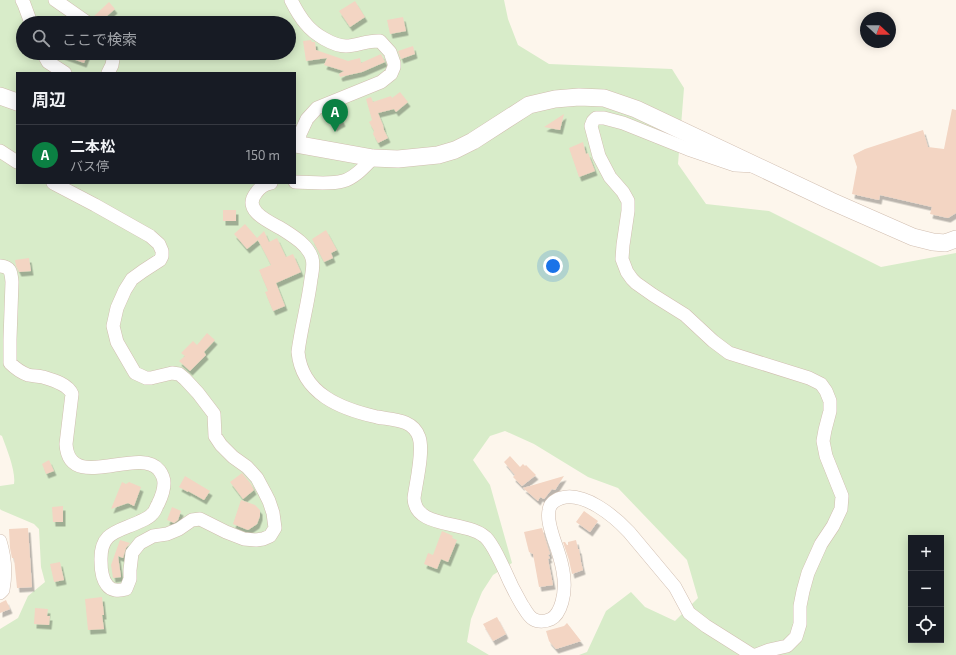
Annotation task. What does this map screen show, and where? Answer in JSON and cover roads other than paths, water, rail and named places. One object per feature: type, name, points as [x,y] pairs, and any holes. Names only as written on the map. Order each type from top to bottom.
[{"type":"street","points":[[22,0],[29,16]]},
{"type":"street","points":[[55,0],[78,16]]},
{"type":"street","points":[[291,0],[306,24],[331,43],[345,46],[380,41],[390,52],[394,63],[391,74],[381,82],[317,108],[307,119],[297,144],[373,158],[398,159],[438,155],[455,150],[473,142],[529,105],[555,99],[579,97],[604,98],[636,109],[831,201],[913,237],[939,243],[956,240]]},
{"type":"street","points":[[47,60],[63,72]]},
{"type":"street","points":[[108,72],[113,60]]},
{"type":"street","points":[[0,96],[16,102]]},
{"type":"street","points":[[756,655],[787,646],[796,637],[800,624],[800,606],[808,573],[821,544],[833,526],[841,509],[842,496],[826,456],[823,441],[830,411],[830,401],[821,384],[809,378],[729,353],[713,342],[685,315],[653,295],[632,279],[627,272],[622,259],[628,201],[623,192],[610,177],[599,156],[591,126],[596,118],[623,123],[735,166],[758,167]]},
{"type":"street","points":[[0,151],[16,161]]},
{"type":"street","points":[[296,182],[344,181],[359,172],[373,158]]},
{"type":"street","points":[[0,266],[9,269],[12,282],[10,363],[15,368],[28,375],[43,377],[60,383],[70,389],[72,394],[66,444],[67,451],[72,462],[81,466],[92,468],[147,462],[156,466],[163,477],[164,485],[160,499],[152,514],[133,525],[115,531],[103,544],[100,562],[104,580],[109,588],[116,590],[126,588],[130,579],[132,553],[140,543],[153,536],[167,534],[179,529],[192,520],[200,519],[244,540],[263,539],[270,536],[275,528],[273,513],[267,497],[257,478],[247,467],[220,445],[215,436],[214,414],[198,392],[179,374],[146,378],[134,373],[117,342],[113,326],[117,308],[132,279],[143,270],[160,260],[162,251],[159,244],[150,236],[56,184]]},
{"type":"street","points":[[268,184],[263,186],[255,194],[253,207],[265,220],[281,228],[297,239],[308,251],[313,260],[310,286],[298,352],[299,360],[305,376],[321,395],[333,402],[377,417],[405,422],[414,429],[419,438],[421,449],[414,498],[414,503],[418,511],[430,518],[468,528],[486,536],[496,552],[516,595],[529,615],[540,621],[547,621],[555,616],[560,607],[564,588],[563,567],[548,518],[550,505],[556,500],[564,497],[578,498],[589,502],[602,509],[621,523],[675,587],[689,613],[706,626],[752,655]]},
{"type":"street","points":[[0,541],[5,575],[3,590],[0,593]]},
{"type":"place","name":"二本松","points":[[335,132]]}]
